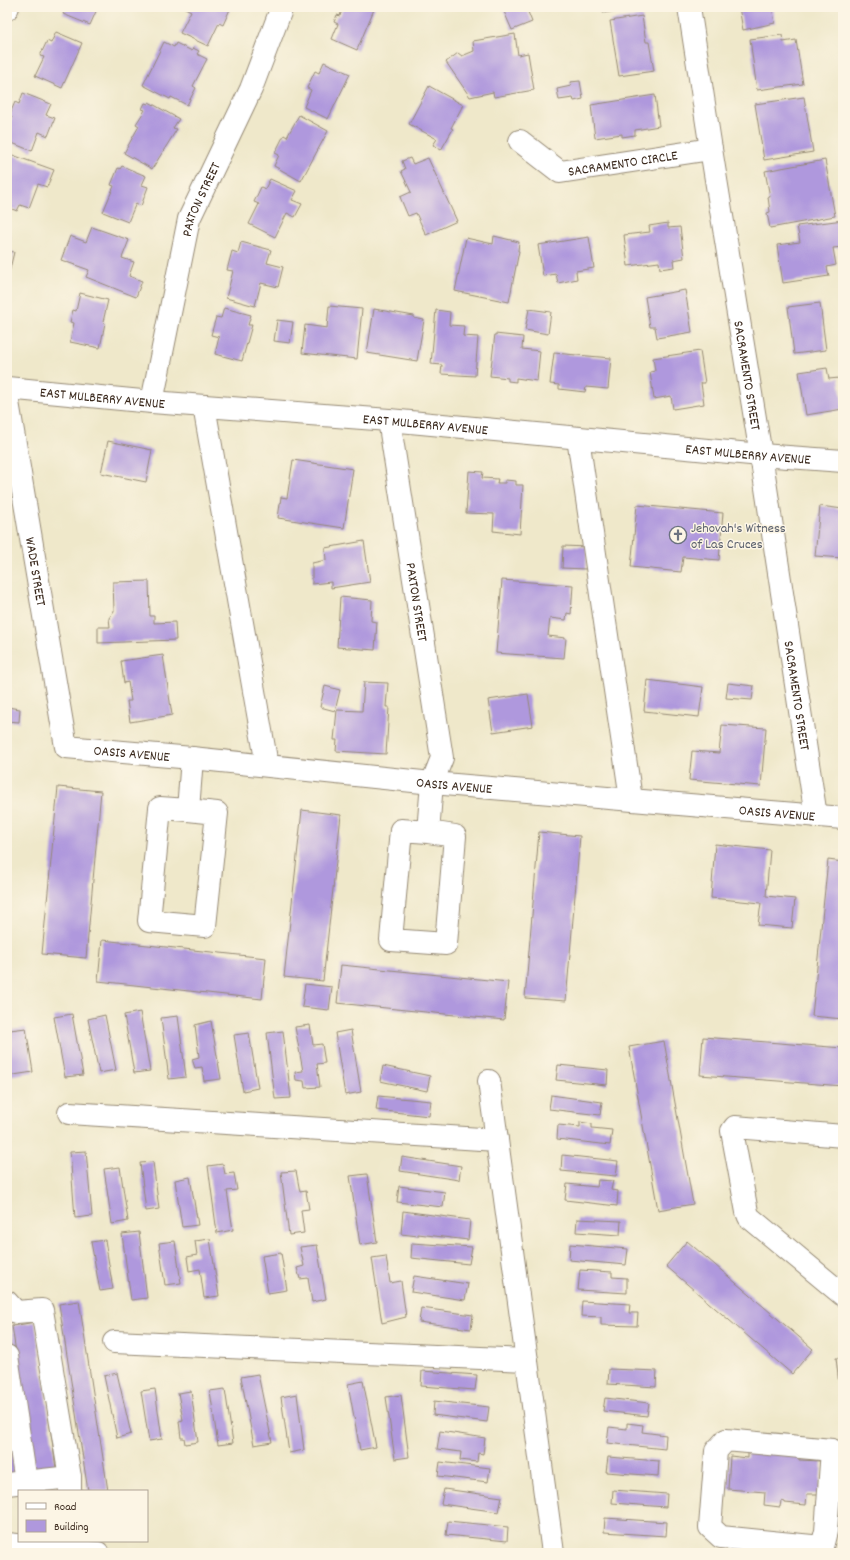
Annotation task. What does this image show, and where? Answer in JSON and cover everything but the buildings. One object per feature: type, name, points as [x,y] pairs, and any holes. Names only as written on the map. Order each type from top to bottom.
[{"type":"street","name":"PAXTON STREET","points":[[152,402],[189,219],[251,90],[282,7]]},
{"type":"street","name":"SACRAMENTO STREET","points":[[690,7],[711,149],[761,455],[816,816]]},
{"type":"street","name":"SACRAMENTO CIRCLE","points":[[520,141],[560,172],[711,149]]},
{"type":"street","name":"EAST MULBERRY AVENUE","points":[[7,388],[152,402],[388,420],[761,455],[843,461]]},
{"type":"street","name":"WADE STREET","points":[[7,396],[66,747]]},
{"type":"street","points":[[204,406],[267,766]]},
{"type":"street","name":"PAXTON STREET","points":[[388,420],[442,758],[432,782],[428,832]]},
{"type":"street","points":[[578,438],[631,799]]},
{"type":"street","name":"OASIS AVENUE","points":[[66,747],[432,782],[843,818]]},
{"type":"street","points":[[188,810],[192,758]]},
{"type":"street","points":[[160,808],[188,810],[217,813],[205,926],[149,921],[160,808]]},
{"type":"street","points":[[401,830],[428,832],[455,836],[446,944],[391,940],[401,830]]},
{"type":"street","points":[[489,1081],[554,1553]]},
{"type":"street","points":[[69,1113],[497,1140]]},
{"type":"street","points":[[843,1136],[735,1127],[732,1131],[749,1217],[843,1295]]},
{"type":"street","points":[[7,1302],[16,1312],[42,1310],[70,1484],[17,1483],[7,1356]]},
{"type":"street","points":[[114,1342],[527,1360]]},
{"type":"street","points":[[726,1440],[832,1450],[830,1474],[840,1486],[837,1521],[823,1544],[720,1545],[710,1527],[716,1452],[726,1440]]},
{"type":"street","points":[[7,1544],[74,1546],[98,1553]]},
{"type":"place","name":"Jehovah's Witness of Las Cruces","points":[[678,535]]}]
